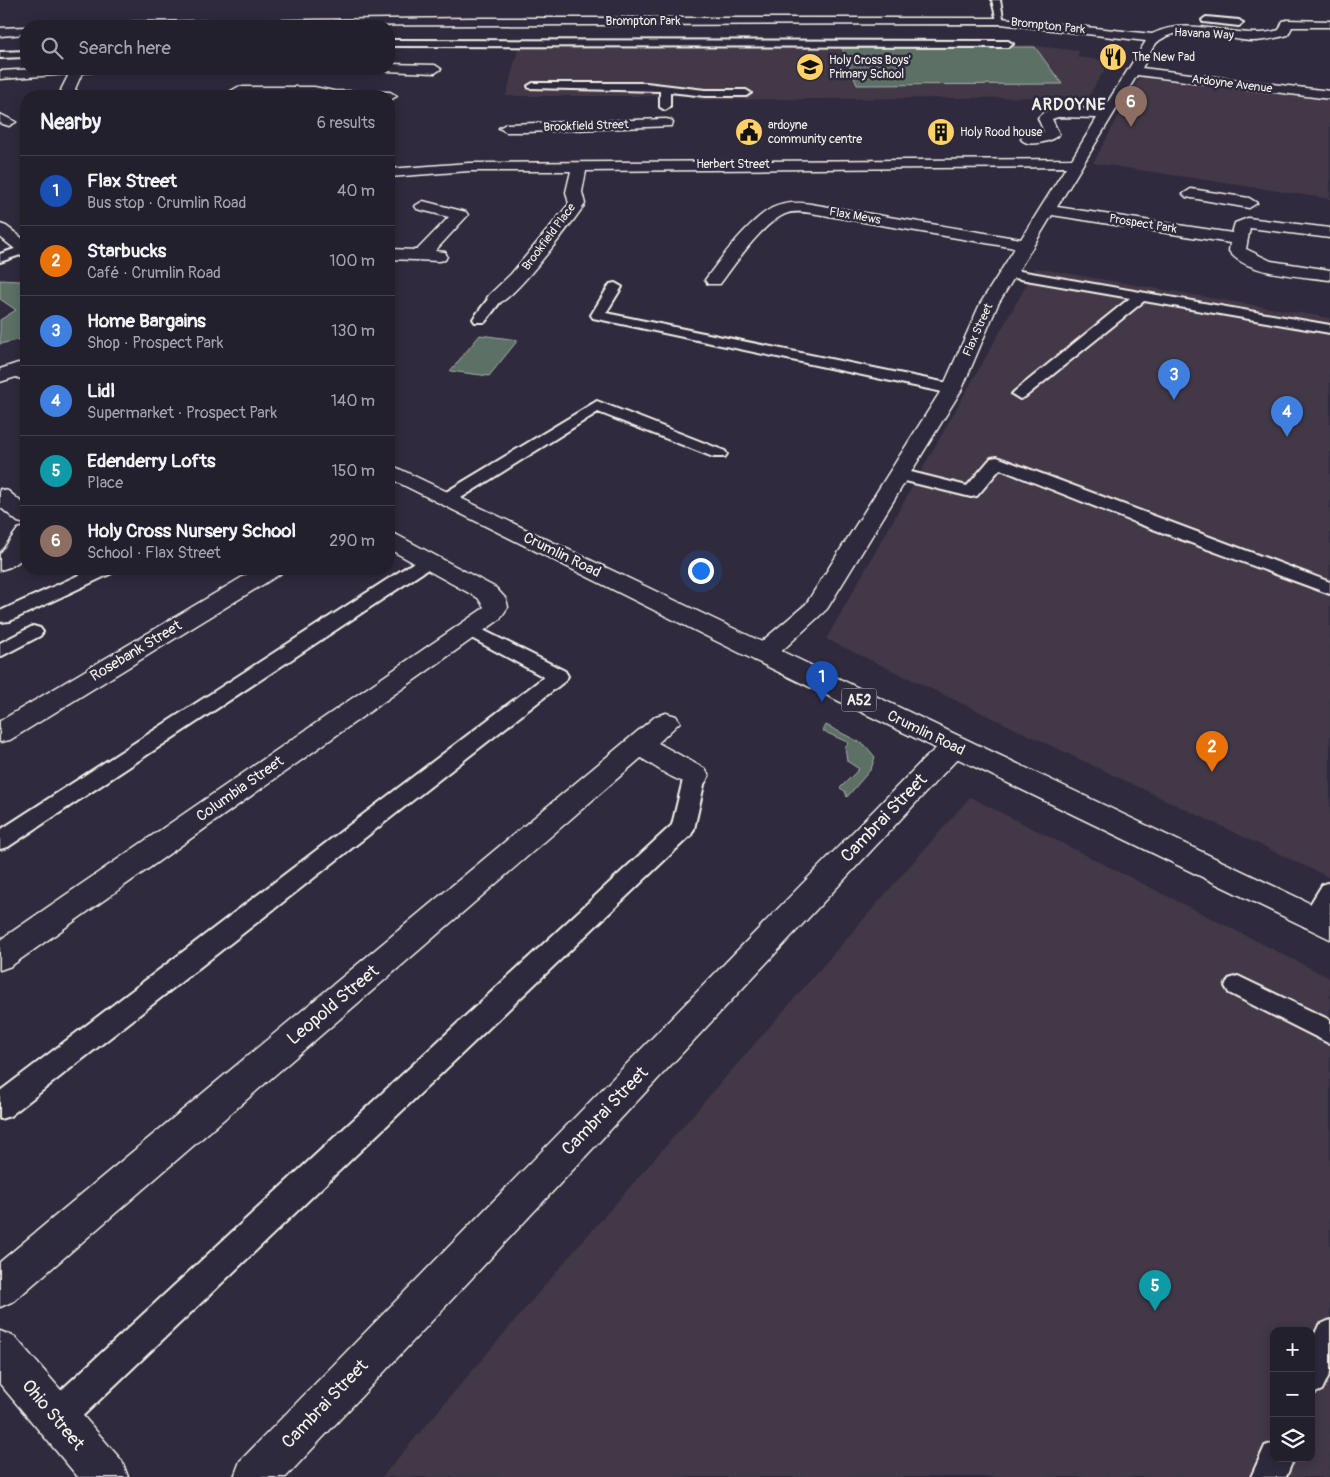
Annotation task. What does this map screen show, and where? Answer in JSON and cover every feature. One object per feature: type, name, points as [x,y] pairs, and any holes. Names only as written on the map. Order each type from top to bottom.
[{"type":"street","points":[[923,7],[927,22]]},
{"type":"street","name":"Brompton Park","points":[[317,20],[472,15],[927,22],[1001,21],[1154,38]]},
{"type":"street","name":"Havana Way","points":[[1133,71],[1154,38],[1160,33],[1217,27],[1270,37],[1284,32],[1283,18],[1330,24]]},
{"type":"street","points":[[0,32],[20,31]]},
{"type":"street","points":[[395,68],[435,69]]},
{"type":"street","name":"Ardoyne Avenue","points":[[1133,71],[1330,96]]},
{"type":"street","name":"Flax Street","points":[[763,654],[815,609],[952,389],[989,304],[1133,71]]},
{"type":"street","points":[[0,75],[20,74]]},
{"type":"street","points":[[68,90],[79,75]]},
{"type":"street","points":[[239,90],[249,76]]},
{"type":"street","points":[[1307,93],[1311,88],[1314,78]]},
{"type":"street","points":[[665,107],[668,165]]},
{"type":"street","points":[[1028,139],[1042,138],[1052,134],[1046,118],[1050,114],[1069,112],[1106,115]]},
{"type":"street","name":"Brookfield Street","points":[[506,128],[579,128],[599,124],[666,123]]},
{"type":"street","name":"Herbert Street","points":[[395,173],[469,167],[1076,164]]},
{"type":"street","name":"Brookfield Place","points":[[496,298],[517,278],[577,204],[574,192],[579,166]]},
{"type":"street","points":[[1192,194],[1250,199],[1246,214],[1248,223]]},
{"type":"street","points":[[422,254],[460,215],[423,206]]},
{"type":"street","name":"Flax Mews","points":[[714,280],[768,218],[785,208],[800,207],[1025,245]]},
{"type":"street","name":"Prospect Park","points":[[1048,210],[1239,239]]},
{"type":"street","points":[[1330,233],[1248,223],[1241,226],[1237,251],[1242,257],[1263,264],[1330,275]]},
{"type":"street","points":[[0,229],[20,244]]},
{"type":"street","points":[[395,255],[408,256],[422,254],[443,257]]},
{"type":"street","points":[[0,376],[18,369],[20,370]]},
{"type":"street","name":"Crumlin Road","points":[[395,473],[763,654],[1321,923]]},
{"type":"street","points":[[0,496],[20,512]]},
{"type":"street","points":[[395,543],[494,599],[496,607],[475,625]]},
{"type":"street","points":[[0,563],[9,559],[20,545]]},
{"type":"street","name":"Rosebank Street","points":[[0,733],[262,575]]},
{"type":"street","name":"Columbia Street","points":[[0,957],[475,625]]},
{"type":"street","name":"Leopold Street","points":[[0,1288],[666,722]]},
{"type":"street","points":[[639,745],[695,776]]},
{"type":"street","name":"Cambrai Street","points":[[256,1477],[931,769],[955,747]]},
{"type":"street","name":"Ohio Street","points":[[0,1352],[106,1477]]},
{"type":"lane","points":[[996,0],[1001,21]]},
{"type":"lane","points":[[1206,20],[1217,27],[1239,23]]},
{"type":"lane","points":[[395,44],[1008,44]]},
{"type":"lane","points":[[0,55],[20,54]]},
{"type":"lane","points":[[533,86],[665,88],[705,93],[746,93]]},
{"type":"lane","points":[[665,88],[665,107]]},
{"type":"lane","points":[[0,258],[20,251]]},
{"type":"lane","points":[[1008,273],[1330,329]]},
{"type":"lane","points":[[615,287],[598,315],[952,389]]},
{"type":"lane","points":[[1020,394],[1140,297]]},
{"type":"lane","points":[[480,319],[496,298]]},
{"type":"lane","points":[[447,498],[597,406],[719,454]]},
{"type":"lane","points":[[899,474],[971,492],[997,462],[1330,588]]},
{"type":"lane","points":[[0,841],[428,561]]},
{"type":"lane","points":[[3,617],[90,575]]},
{"type":"lane","points":[[0,1107],[558,676],[475,625]]},
{"type":"lane","points":[[0,651],[33,632]]},
{"type":"lane","points":[[56,1418],[682,829],[695,776]]},
{"type":"lane","points":[[1321,923],[1330,891]]},
{"type":"lane","points":[[1238,986],[1330,1033]]},
{"type":"lane","points":[[1314,1372],[1330,1336]]},
{"type":"lane","points":[[1268,1477],[1274,1462]]},
{"type":"shaded area","name":"Holy Cross Boys' Primary School","points":[[519,45],[1029,45],[1080,51],[1076,57],[1110,61],[1088,97],[701,100],[689,96],[506,96]]},
{"type":"shaded area","points":[[1140,77],[1330,100],[1330,199],[1093,163]]},
{"type":"shaded area","points":[[1036,268],[1330,318],[1330,878],[826,639]]},
{"type":"shaded area","points":[[970,797],[1330,978],[1330,1477],[382,1477],[574,1251]]},
{"type":"green space","points":[[1035,47],[1062,84],[857,85],[842,48]]},
{"type":"green space","points":[[0,280],[20,281],[20,339],[0,344],[0,320],[16,310],[0,299]]},
{"type":"green space","points":[[480,335],[518,340],[489,376],[450,371]]},
{"type":"green space","points":[[826,725],[865,745],[875,757],[871,769],[847,797],[845,791],[840,788],[859,769],[847,761],[845,748],[849,743],[823,731]]},
{"type":"place","name":"The New Pad","points":[[1113,57]]},
{"type":"place","name":"Holy Cross Boys' Primary School","points":[[810,67]]},
{"type":"place","name":"Holy Cross Nursery School","points":[[1131,127]]},
{"type":"place","name":"ardoyne community centre","points":[[749,132]]},
{"type":"place","name":"Holy Rood house","points":[[941,132]]},
{"type":"place","name":"Home Bargains","points":[[1174,400]]},
{"type":"place","name":"Lidl","points":[[1287,437]]},
{"type":"place","name":"Flax Street","points":[[822,702]]},
{"type":"place","name":"Starbucks","points":[[1212,772]]},
{"type":"place","name":"Edenderry Lofts","points":[[1155,1311]]},
{"type":"district","name":"ARDOYNE","points":[[1069,105]]}]
